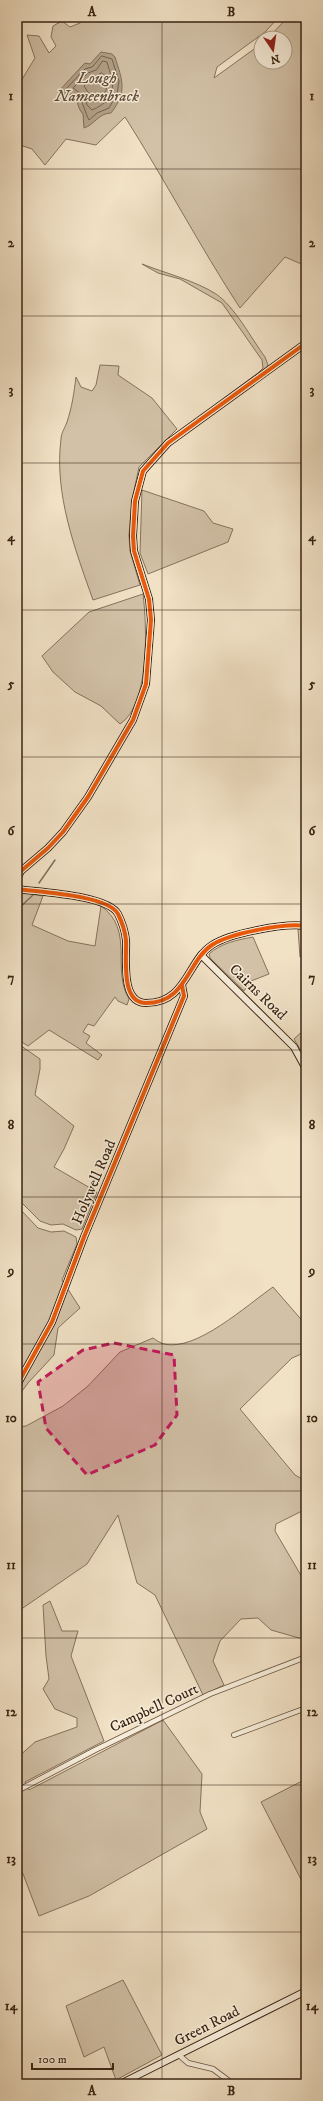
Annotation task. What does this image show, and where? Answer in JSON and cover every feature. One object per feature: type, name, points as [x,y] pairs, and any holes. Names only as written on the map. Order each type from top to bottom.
[{"type":"street","points":[[17,879],[21,871],[48,848],[63,832],[88,797],[133,720],[146,684],[151,620],[149,599],[134,551],[135,501],[143,471],[168,443],[306,343]]},
{"type":"street","points":[[17,889],[92,900],[108,905],[117,912],[123,925],[126,940],[127,984],[130,993],[137,1000],[145,1003],[159,1001],[170,996],[182,985],[201,956],[212,945],[234,936],[286,926],[306,926]]},
{"type":"street","name":"Cairns Road","points":[[201,956],[294,1047],[306,1069]]},
{"type":"street","name":"Holywell Road","points":[[17,1385],[52,1322],[84,1237],[184,996],[182,985]]},
{"type":"street","name":"Campbell Court","points":[[17,1791],[95,1750],[210,1694],[306,1657]]},
{"type":"street","points":[[234,1734],[306,1708]]},
{"type":"street","name":"Green Road","points":[[120,2084],[306,1991]]},
{"type":"street","points":[[178,2055],[188,2063],[213,2069],[233,2084]]},
{"type":"highlighted area","points":[[114,1343],[174,1355],[177,1415],[155,1445],[87,1475],[46,1428],[38,1382],[83,1350]]},
{"type":"shaded area","points":[[87,17],[279,17],[267,30],[253,30],[253,41],[217,67],[214,78],[253,50],[253,70],[293,70],[293,30],[276,30],[288,17],[306,17],[306,266],[285,257],[240,308],[125,117],[96,145],[66,139],[45,165],[32,149],[17,144],[17,100],[21,81],[35,58],[27,35],[39,36],[49,53],[56,46],[51,37],[53,26],[62,21],[70,27],[80,23]]},
{"type":"shaded area","points":[[142,264],[208,289],[223,300],[236,315],[265,357],[268,365],[265,372],[223,399],[263,368],[262,360],[222,303],[180,279],[158,273]]},
{"type":"shaded area","points":[[100,365],[119,366],[118,375],[152,398],[177,429],[139,467],[132,500],[129,535],[130,551],[140,585],[93,600],[79,561],[63,501],[60,460],[61,437],[70,411],[76,377],[81,387],[92,391],[96,385]]},
{"type":"shaded area","points":[[142,490],[204,511],[213,523],[233,529],[228,542],[148,574],[140,553]]},
{"type":"shaded area","points":[[143,594],[145,644],[142,683],[137,700],[130,714],[120,724],[101,706],[75,692],[53,672],[42,656],[89,612]]},
{"type":"shaded area","points":[[17,892],[43,896],[32,925],[68,941],[95,946],[101,906],[111,916],[117,926],[120,938],[122,975],[124,987],[129,999],[127,1005],[118,1001],[115,997],[94,1026],[88,1024],[83,1032],[90,1036],[86,1043],[102,1055],[98,1060],[49,1030],[28,1046],[17,1039],[17,983],[20,980],[17,977],[17,955],[22,949],[17,946]]},
{"type":"shaded area","points":[[298,929],[306,930],[306,956],[300,957]]},
{"type":"shaded area","points":[[253,937],[269,974],[251,981],[244,991],[210,958],[209,954],[224,945]]},
{"type":"shaded area","points":[[306,1028],[306,1059],[294,1039]]},
{"type":"shaded area","points":[[17,1043],[40,1059],[40,1069],[35,1095],[74,1126],[54,1167],[97,1192],[82,1229],[76,1230],[63,1224],[51,1225],[40,1221],[17,1198]]},
{"type":"shaded area","points":[[17,1206],[38,1228],[51,1232],[64,1231],[76,1237],[77,1244],[62,1280],[80,1308],[58,1328],[54,1355],[28,1383],[17,1398]]},
{"type":"shaded area","points":[[273,1287],[306,1325],[306,1352],[292,1358],[240,1409],[295,1475],[306,1481],[306,1509],[276,1524],[275,1531],[306,1584],[306,1636],[299,1638],[271,1630],[258,1618],[241,1619],[220,1641],[213,1661],[224,1685],[203,1695],[155,1595],[137,1583],[118,1515],[87,1564],[17,1612],[17,1427],[26,1426],[63,1406],[88,1386],[120,1352],[153,1338],[164,1344],[177,1345],[191,1341],[221,1325]]},
{"type":"shaded area","points":[[50,1601],[62,1631],[78,1631],[71,1656],[104,1741],[25,1782],[29,1790],[163,1720],[202,1774],[200,1812],[207,1829],[89,1896],[39,1916],[17,1858],[17,1758],[35,1742],[77,1727],[77,1718],[55,1709],[43,1689],[49,1679],[43,1605]]},
{"type":"shaded area","points":[[306,1779],[306,1889],[261,1802]]},
{"type":"shaded area","points":[[123,1980],[162,2055],[116,2080],[104,2047],[84,2057],[66,2006]]},
{"type":"water","name":"Lough Nameenbrack","points":[[101,52],[112,54],[115,57],[120,72],[122,92],[111,113],[103,115],[84,128],[83,114],[76,100],[61,96],[58,92],[85,63],[90,64]]},
{"type":"waterway","points":[[39,883],[55,860]]},
{"type":"waterway","points":[[17,910],[33,895]]},
{"type":"cycle path","points":[[17,879],[21,871],[48,848],[63,832],[88,797],[133,720],[146,684],[151,620],[149,599],[134,551],[133,536],[135,501],[143,471],[168,443],[306,343]]},
{"type":"cycle path","points":[[17,889],[72,896],[101,902],[112,908],[118,914],[125,933],[126,967],[129,988],[132,996],[138,1001],[146,1003],[160,1001],[170,996],[185,980],[204,952],[212,945],[220,941],[258,930],[285,926],[306,926]]},
{"type":"cycle path","points":[[17,1385],[52,1322],[84,1237],[184,996],[182,985]]}]
